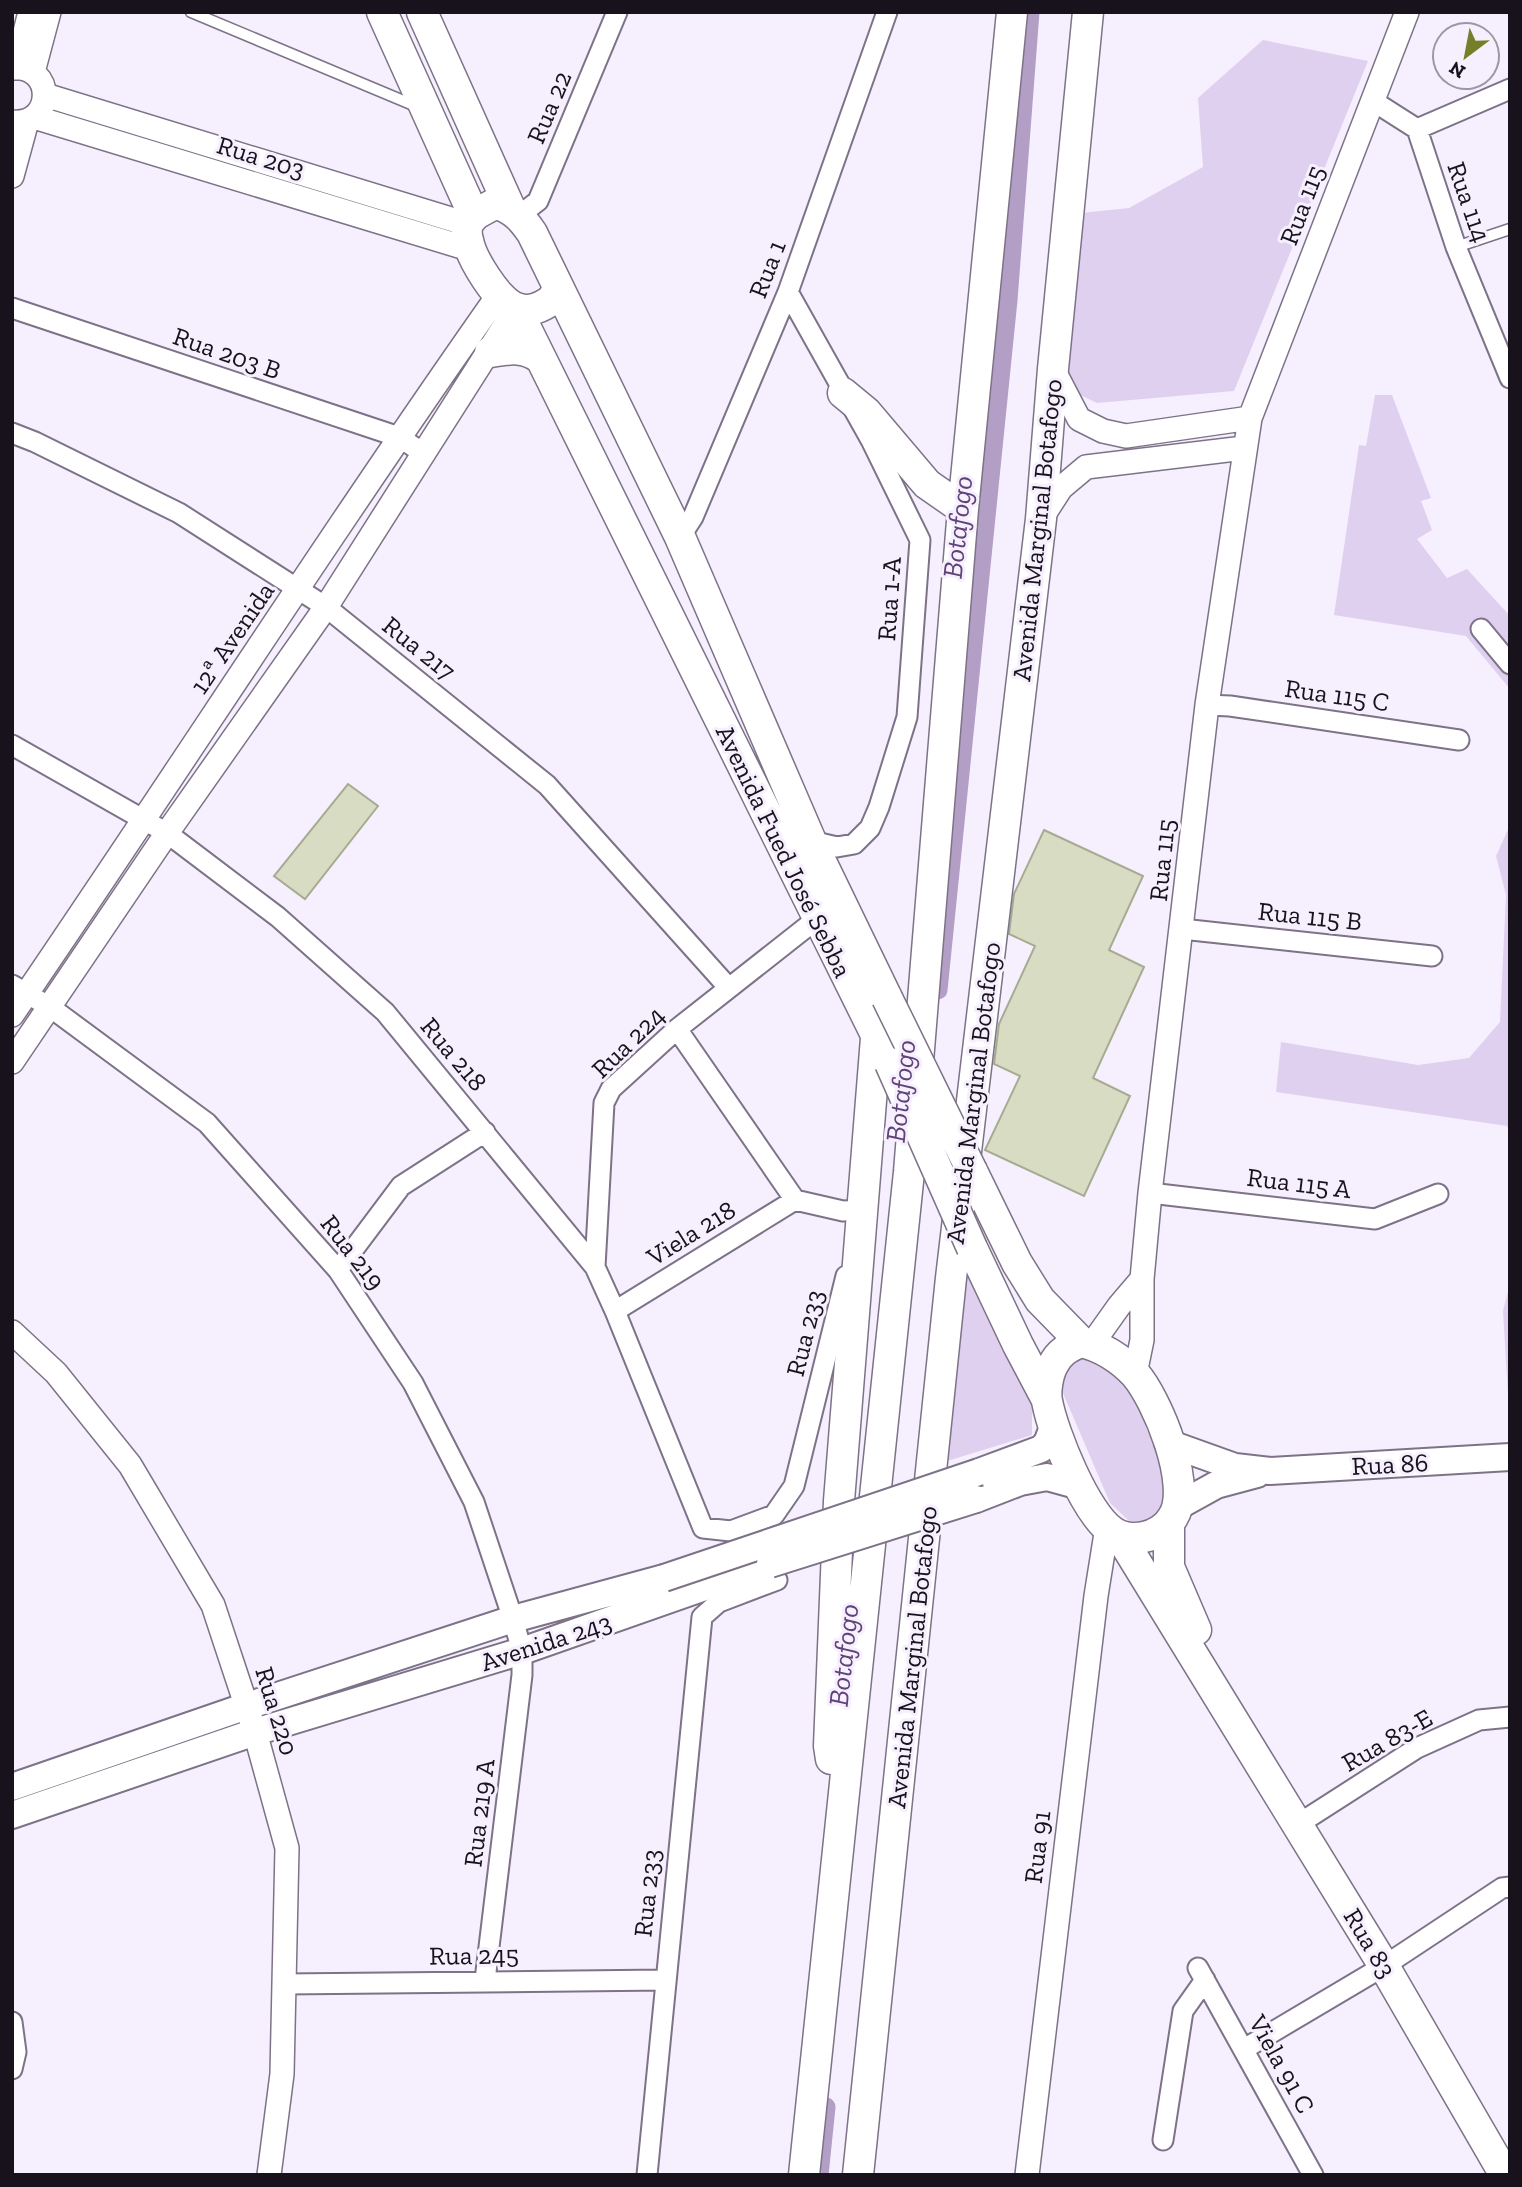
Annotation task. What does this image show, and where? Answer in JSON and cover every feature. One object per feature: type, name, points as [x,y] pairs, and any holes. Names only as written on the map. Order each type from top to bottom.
[{"type":"main road","points":[[382,12],[425,110],[471,230],[496,203],[515,212]]},
{"type":"main road","points":[[422,12],[515,212]]},
{"type":"main road","name":"Avenida Marginal Botafogo","points":[[804,2175],[909,1172],[963,509],[1012,12]]},
{"type":"main road","name":"Avenida Marginal Botafogo","points":[[858,2175],[951,1278],[1041,520],[1088,12]]},
{"type":"main road","name":"Avenida Fued José Sebba","points":[[515,212],[546,262],[680,537],[811,841],[1017,1263],[1040,1300],[1087,1343],[1114,1356],[1135,1374]]},
{"type":"main road","name":"Avenida Fued José Sebba","points":[[471,230],[484,274],[508,301],[540,358],[883,1051],[1050,1412],[1080,1486]]},
{"type":"main road","points":[[508,301],[529,310],[554,298],[557,288]]},
{"type":"main road","points":[[490,352],[530,350],[540,358]]},
{"type":"main road","points":[[843,393],[866,412],[927,484],[963,509]]},
{"type":"main road","points":[[818,918],[828,916],[838,927],[883,991]]},
{"type":"main road","points":[[841,1811],[829,1746],[839,1501],[863,1210],[883,1051]]},
{"type":"main road","points":[[1050,1412],[1053,1364],[1061,1353],[1087,1343]]},
{"type":"main road","name":"Rua 83","points":[[1135,1374],[1149,1395],[1168,1443],[1180,1490],[1173,1514],[1169,1567],[1231,1714]]},
{"type":"main road","name":"Avenida 243","points":[[12,1787],[513,1619],[664,1578],[979,1472],[1041,1449],[1047,1443],[1050,1412]]},
{"type":"main road","name":"Rua 86","points":[[1168,1443],[1235,1467],[1270,1471],[1510,1457]]},
{"type":"main road","name":"Rua 86","points":[[1173,1514],[1216,1485],[1270,1471]]},
{"type":"main road","name":"Avenida 243","points":[[12,1815],[255,1732],[774,1572],[1020,1482],[1047,1476],[1080,1486]]},
{"type":"main road","name":"Rua 83","points":[[1080,1486],[1094,1512],[1113,1532],[1231,1714],[1384,1966],[1505,2175]]},
{"type":"main road","points":[[1113,1532],[1135,1538],[1152,1536],[1173,1514]]},
{"type":"street","points":[[20,69],[30,12]]},
{"type":"street","points":[[20,69],[49,12]]},
{"type":"street","name":"Rua 22","points":[[515,212],[538,201],[617,12]]},
{"type":"street","name":"Rua 115","points":[[1135,1374],[1142,1340],[1142,1279],[1150,1193],[1207,705],[1244,448],[1250,418],[1407,12]]},
{"type":"street","name":"Rua 1","points":[[680,537],[693,517],[788,292],[882,14]]},
{"type":"street","points":[[12,176],[25,120],[40,111],[45,95],[44,86],[20,69]]},
{"type":"street","points":[[1373,101],[1417,129],[1510,89]]},
{"type":"street","name":"Rua 203","points":[[45,95],[471,230]]},
{"type":"street","name":"Rua 203","points":[[25,120],[471,230]]},
{"type":"street","name":"Rua 114","points":[[1417,129],[1456,247],[1510,378]]},
{"type":"street","name":"Rua 1-A","points":[[788,292],[870,440],[920,540],[906,717],[879,807],[870,828],[854,844],[837,847],[811,841]]},
{"type":"street","points":[[12,1062],[167,833],[326,607],[490,352],[508,301]]},
{"type":"street","name":"12ª Avenida","points":[[12,1015],[20,989],[144,819],[398,437],[508,301]]},
{"type":"street","name":"Rua 203 B","points":[[12,308],[398,437],[423,453]]},
{"type":"street","points":[[1053,369],[1079,419],[1103,431],[1126,436],[1250,418]]},
{"type":"street","name":"Rua 217","points":[[12,433],[179,513],[326,607],[547,785],[728,987]]},
{"type":"street","points":[[1041,520],[1061,488],[1086,467],[1244,448]]},
{"type":"street","points":[[1481,629],[1510,664]]},
{"type":"street","name":"Rua 115 C","points":[[1207,705],[1230,706],[1459,740]]},
{"type":"street","name":"Rua 218","points":[[12,745],[167,833],[278,917],[384,1012],[595,1267],[703,1528]]},
{"type":"street","name":"Rua 224","points":[[595,1267],[604,1103],[611,1089],[677,1029],[818,918]]},
{"type":"street","name":"Rua 115 B","points":[[1182,929],[1432,957]]},
{"type":"street","name":"Rua 219","points":[[20,989],[50,1007],[207,1123],[338,1270],[413,1383],[474,1502],[522,1651]]},
{"type":"street","points":[[677,1029],[795,1200],[844,1211],[863,1210]]},
{"type":"street","points":[[338,1270],[401,1186],[485,1132]]},
{"type":"street","name":"Rua 115 A","points":[[1150,1193],[1375,1219],[1438,1194]]},
{"type":"street","name":"Viela 218","points":[[615,1311],[795,1200]]},
{"type":"street","name":"Rua 233","points":[[703,1528],[731,1531],[774,1515],[794,1486],[863,1210]]},
{"type":"street","points":[[1087,1343],[1142,1279]]},
{"type":"street","name":"Rua 220","points":[[12,1332],[56,1373],[130,1465],[213,1605],[255,1732],[287,1848],[282,2074],[269,2175]]},
{"type":"street","name":"Rua 91","points":[[1027,2175],[1096,1596],[1113,1532]]},
{"type":"street","name":"Rua 233","points":[[647,2175],[702,1617],[719,1602],[774,1572]]},
{"type":"street","name":"Rua 219 A","points":[[485,1980],[522,1675],[522,1651]]},
{"type":"street","name":"Rua 83-E","points":[[1297,1825],[1417,1748],[1479,1720],[1510,1717]]},
{"type":"street","points":[[1244,2049],[1384,1966],[1502,1888],[1510,1887]]},
{"type":"street","name":"Viela 91 C","points":[[1163,2140],[1183,2011],[1201,1974],[1313,2175]]},
{"type":"street","name":"Rua 245","points":[[284,1984],[665,1980]]},
{"type":"street","points":[[12,2022],[16,2052],[12,2069]]},
{"type":"lane","points":[[191,12],[425,110]]},
{"type":"lane","points":[[1456,247],[1510,229]]},
{"type":"shaded area","points":[[1263,40],[1368,61],[1234,391],[1097,403],[1074,392],[1057,362],[1081,213],[1129,208],[1203,167],[1198,98]]},
{"type":"shaded area","points":[[1375,395],[1392,395],[1431,498],[1421,501],[1432,530],[1417,539],[1447,578],[1467,569],[1510,616],[1510,689],[1466,636],[1334,615],[1359,445],[1366,446]]},
{"type":"shaded area","points":[[1510,825],[1510,1133],[1507,1126],[1276,1092],[1281,1042],[1418,1065],[1469,1058],[1500,1022],[1506,895],[1496,856]]},
{"type":"shaded area","points":[[958,1256],[1032,1406],[1032,1435],[931,1466]]},
{"type":"shaded area","points":[[1510,1284],[1510,1429],[1503,1311]]},
{"type":"shaded area","points":[[1087,1354],[1130,1387],[1159,1460],[1169,1498],[1160,1515],[1142,1521],[1129,1521],[1110,1503],[1060,1386],[1064,1364]]},
{"type":"building","points":[[348,784],[378,806],[305,899],[274,876]]},
{"type":"building","points":[[1044,830],[1143,876],[1109,950],[1144,967],[1093,1078],[1130,1096],[1084,1196],[985,1150],[1020,1076],[994,1064],[999,1024],[1035,946],[1009,934],[1014,894]]},
{"type":"waterway","name":"Botafogo","points":[[938,990],[1008,300],[1030,12]]},
{"type":"waterway","name":"Botafogo","points":[[819,2175],[826,2107]]}]
